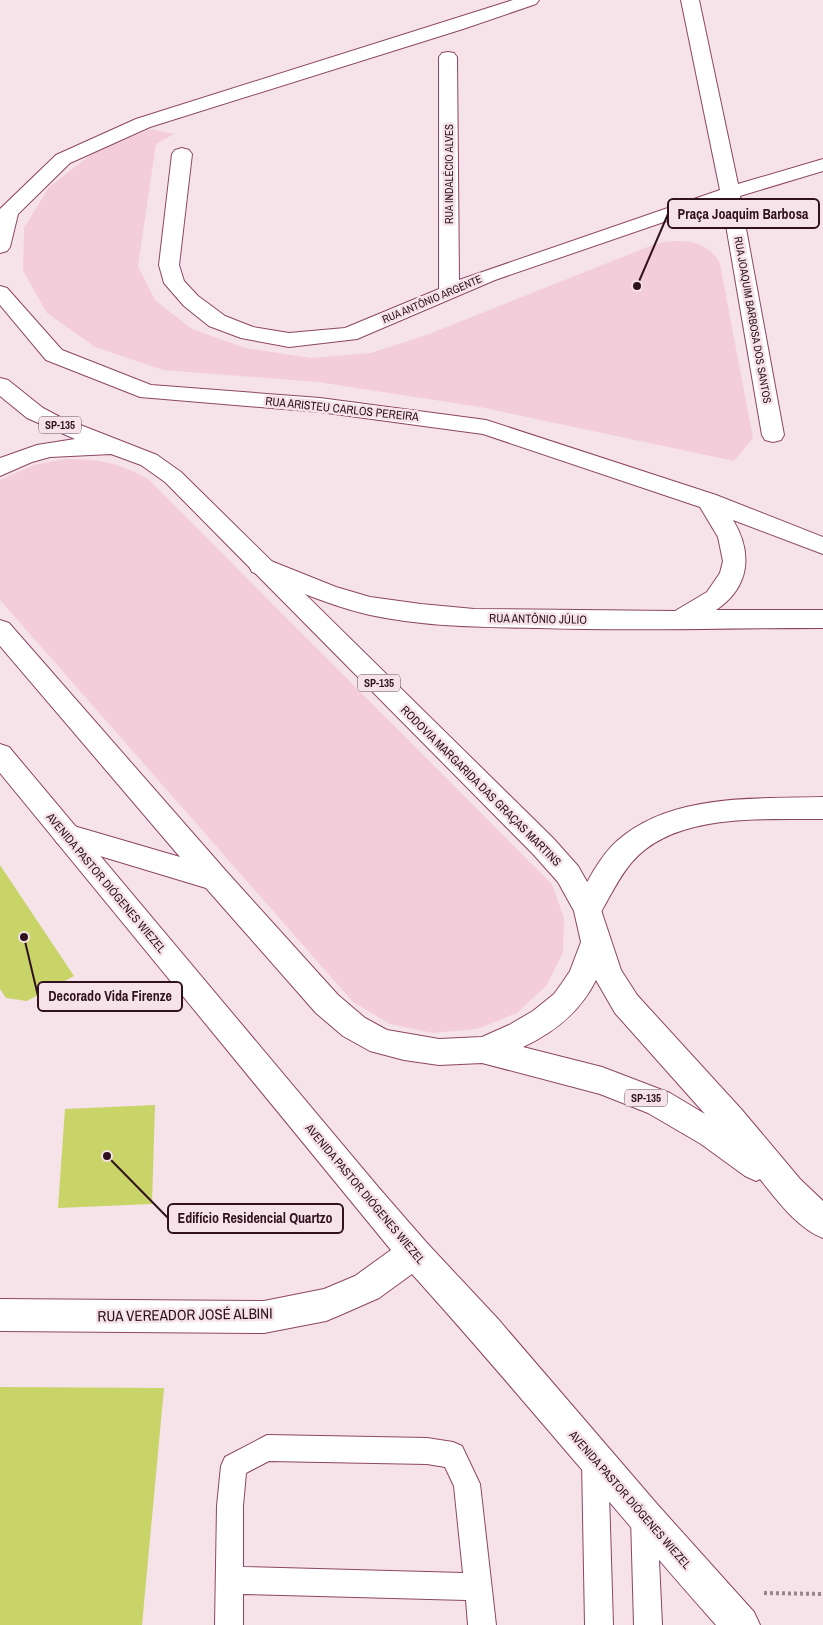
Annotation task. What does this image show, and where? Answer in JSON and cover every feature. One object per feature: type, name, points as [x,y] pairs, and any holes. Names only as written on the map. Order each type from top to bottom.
[{"type":"street","points":[[0,247],[8,212],[63,159],[143,123],[457,25],[530,0]]},
{"type":"street","name":"RUA JOAQUIM BARBOSA DOS SANTOS","points":[[690,0],[730,193],[774,435]]},
{"type":"street","name":"RUA INDALÉCIO ALVES","points":[[448,57],[449,292]]},
{"type":"street","name":"RUA ANTÔNIO ARGENTE","points":[[182,154],[169,265],[174,283],[191,301],[217,322],[249,333],[289,340],[350,334],[488,276],[730,193],[823,165]]},
{"type":"street","name":"RUA ARISTEU CARLOS PEREIRA","points":[[0,292],[54,355],[148,392],[320,405],[486,427],[708,501],[823,546]]},
{"type":"street","name":"RODOVIA MARGARIDA DAS GRAÇAS MARTINS","points":[[0,385],[36,413],[52,422],[149,460],[173,477],[543,846],[568,874],[588,909],[596,942],[608,975],[626,1004],[731,1120],[789,1190],[823,1223]]},
{"type":"street","points":[[0,468],[26,457],[72,447],[93,446],[127,452]]},
{"type":"street","points":[[682,618],[715,598],[729,580],[736,561],[732,542],[724,522],[708,501]]},
{"type":"street","name":"RUA ANTÔNIO JÚLIO","points":[[261,566],[327,593],[370,606],[421,614],[519,619],[823,619]]},
{"type":"street","name":"RODOVIA MARGARIDA DAS GRAÇAS MARTINS","points":[[0,629],[216,879],[327,1004],[354,1027],[381,1042],[404,1048],[438,1052],[482,1050],[593,1079],[659,1103],[712,1134],[789,1190]]},
{"type":"street","name":"AVENIDA PASTOR DIÓGENES WIEZEL","points":[[0,754],[414,1253],[486,1331],[644,1517],[741,1625]]},
{"type":"street","points":[[588,909],[610,872],[627,849],[658,829],[701,814],[751,808],[818,811]]},
{"type":"street","points":[[67,835],[216,879]]},
{"type":"street","points":[[482,1050],[513,1039],[538,1025],[557,1009],[574,992],[584,973],[596,942]]},
{"type":"street","name":"RUA VEREADOR JOSÉ ALBINI","points":[[0,1315],[264,1317],[326,1305],[367,1287],[414,1253]]},
{"type":"lane","points":[[228,1625],[230,1506],[234,1466],[266,1448],[427,1451],[453,1455],[467,1484],[482,1625]]},
{"type":"lane","points":[[596,1461],[599,1625]]},
{"type":"lane","points":[[644,1517],[648,1625]]},
{"type":"lane","points":[[229,1580],[478,1587]]},
{"type":"path","points":[[712,1593],[823,1594]]},
{"type":"shaded area","points":[[151,129],[174,134],[156,144],[138,266],[155,300],[192,329],[245,348],[311,358],[371,353],[429,334],[655,244],[673,241],[692,242],[708,249],[720,264],[753,438],[734,461],[480,407],[318,382],[163,370],[95,347],[47,313],[23,271],[24,228],[49,187],[93,153]]},
{"type":"shaded area","points":[[65,459],[88,460],[117,465],[148,479],[552,884],[564,918],[563,953],[546,986],[517,1013],[477,1029],[433,1033],[390,1024],[353,1002],[0,600],[0,480],[34,465]]},
{"type":"building","points":[[0,865],[74,976],[27,1001],[6,998],[0,989]]},
{"type":"building","points":[[155,1105],[152,1204],[58,1208],[65,1109]]},
{"type":"building","points":[[0,1387],[164,1388],[142,1625],[0,1625]]},
{"type":"place","name":"Praça Joaquim Barbosa","points":[[637,286]]},
{"type":"place","name":"Decorado Vida Firenze","points":[[24,937]]},
{"type":"place","name":"Edifício Residencial Quartzo","points":[[107,1156]]}]
